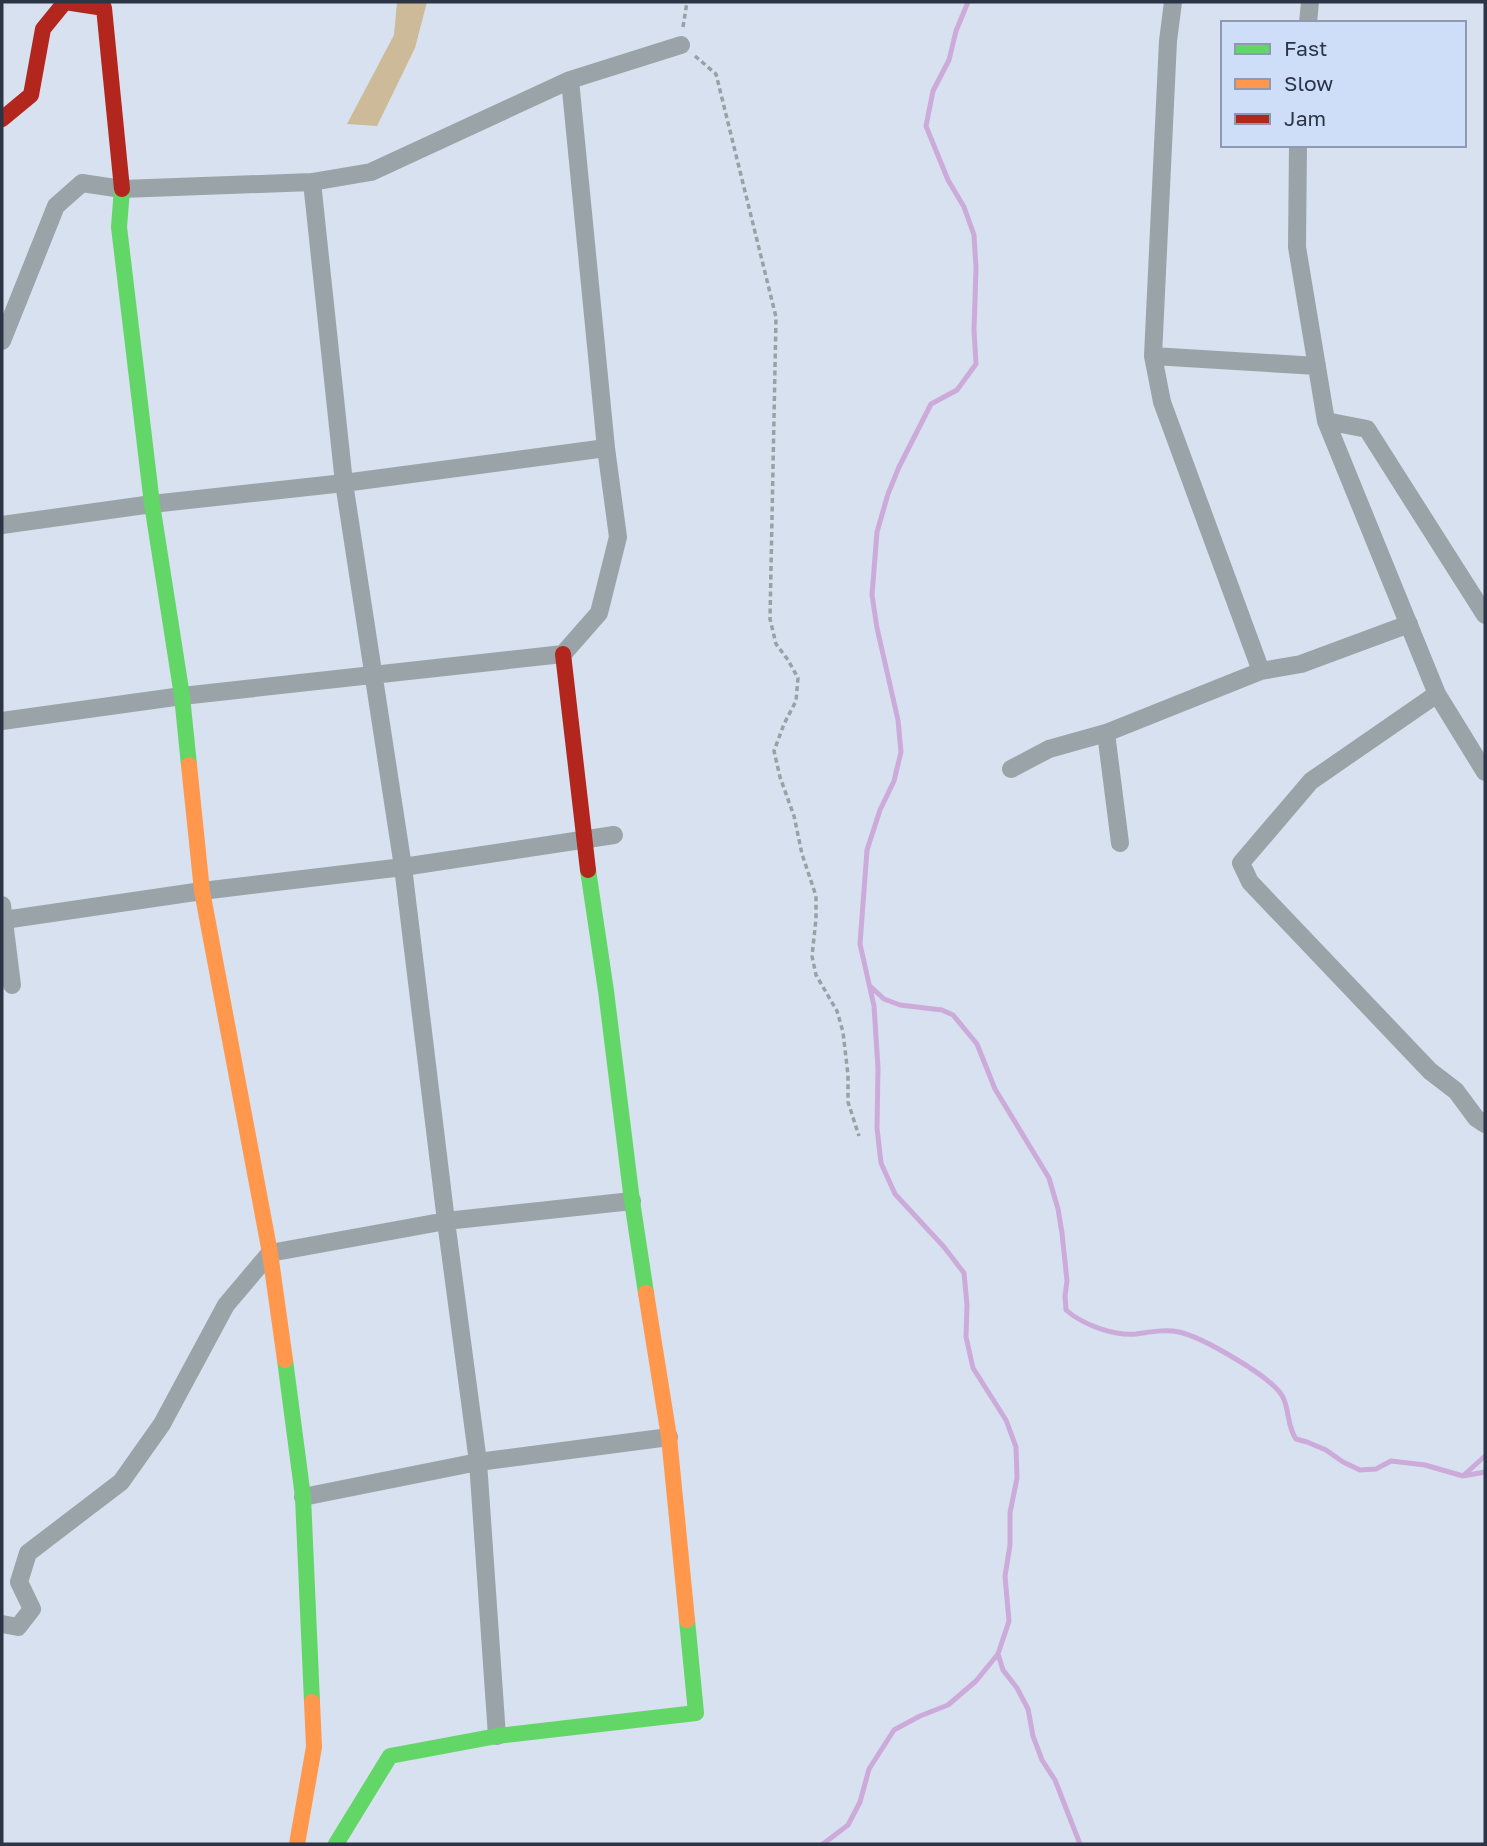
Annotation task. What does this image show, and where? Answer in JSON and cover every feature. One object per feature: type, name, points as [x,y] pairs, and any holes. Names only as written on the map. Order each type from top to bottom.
[{"type":"street","points":[[2,118],[31,95],[43,29],[65,2],[104,8],[122,189],[119,228],[152,504],[182,696],[202,891],[270,1253],[303,1497],[314,1747],[297,1844]]},
{"type":"street","points":[[1173,2],[1168,41],[1153,356],[1161,402],[1261,671]]},
{"type":"street","points":[[1308,21],[1310,2]]},
{"type":"street","points":[[2,341],[56,206],[82,183],[122,189],[312,181],[370,172],[570,80],[681,45]]},
{"type":"street","points":[[2,721],[182,696],[563,654],[599,613],[618,537],[606,448],[570,80]]},
{"type":"street","points":[[1298,147],[1297,247],[1326,421],[1437,694],[1485,772]]},
{"type":"street","points":[[312,181],[344,483],[403,867],[478,1462],[497,1736]]},
{"type":"street","points":[[1153,356],[1317,366]]},
{"type":"street","points":[[1326,421],[1367,429],[1485,615]]},
{"type":"street","points":[[2,525],[606,448]]},
{"type":"street","points":[[1011,769],[1049,749],[1106,733],[1261,671],[1301,664],[1409,624]]},
{"type":"street","points":[[336,1844],[390,1756],[497,1736],[696,1713],[669,1437],[632,1201],[563,654]]},
{"type":"street","points":[[1437,694],[1311,781],[1241,863],[1250,882],[1430,1071],[1456,1091],[1476,1118],[1485,1124]]},
{"type":"street","points":[[1106,733],[1120,843]]},
{"type":"street","points":[[12,985],[3,912],[403,867],[614,835]]},
{"type":"street","points":[[2,1624],[18,1627],[32,1609],[19,1582],[29,1553],[121,1482],[162,1424],[226,1305],[270,1253],[446,1221],[632,1201]]},
{"type":"street","points":[[303,1497],[478,1462],[669,1437]]},
{"type":"path","points":[[687,2],[681,45],[716,74],[776,317],[770,619],[776,644],[798,678],[796,701],[774,751],[816,896],[812,956],[816,975],[837,1011],[843,1032],[848,1102],[859,1136]]},
{"type":"shaded area","points":[[397,2],[427,2],[415,48],[377,126],[347,124],[394,35]]},
{"type":"waterway","points":[[823,1844],[848,1825],[860,1802],[869,1769],[894,1730],[948,1705],[976,1681],[998,1654],[1009,1621],[1005,1576],[1010,1545],[1010,1513],[1017,1478],[1016,1447],[1006,1420],[973,1368],[966,1337],[964,1273],[895,1194],[881,1163],[877,1128],[878,1068],[874,1006],[860,944],[867,850],[880,810],[894,781],[901,752],[898,720],[872,595],[877,532],[899,467],[931,404],[957,390],[976,364],[974,235],[964,207],[948,180],[926,126],[933,91],[949,60],[956,31],[968,2]]},
{"type":"waterway","points":[[871,987],[884,999],[900,1005],[942,1010],[953,1015],[977,1044],[995,1089],[1049,1178],[1062,1233],[1067,1281],[1066,1310],[1090,1325],[1109,1331],[1127,1334],[1174,1331],[1218,1349],[1249,1367],[1281,1394],[1296,1439],[1326,1450],[1360,1470],[1376,1469],[1391,1461],[1425,1465],[1463,1476],[1485,1472]]},
{"type":"waterway","points":[[1464,1475],[1485,1456]]},
{"type":"waterway","points":[[998,1654],[1003,1670],[1028,1709],[1033,1736],[1042,1760],[1055,1780],[1080,1844]]},
{"type":"traffic: fast","points":[[122,189],[119,227],[152,504],[182,696],[189,765]]},
{"type":"traffic: fast","points":[[588,870],[646,1293]]},
{"type":"traffic: fast","points":[[285,1360],[303,1497],[312,1702]]},
{"type":"traffic: fast","points":[[336,1844],[390,1756],[497,1736],[696,1713],[687,1620]]},
{"type":"traffic: slow","points":[[189,765],[202,891],[270,1253],[285,1360]]},
{"type":"traffic: slow","points":[[646,1293],[669,1437],[687,1620]]},
{"type":"traffic: slow","points":[[297,1844],[314,1747],[312,1702]]},
{"type":"traffic: jam","points":[[2,119],[31,95],[43,29],[65,2],[104,8],[122,189]]},
{"type":"traffic: jam","points":[[563,654],[588,870]]}]
